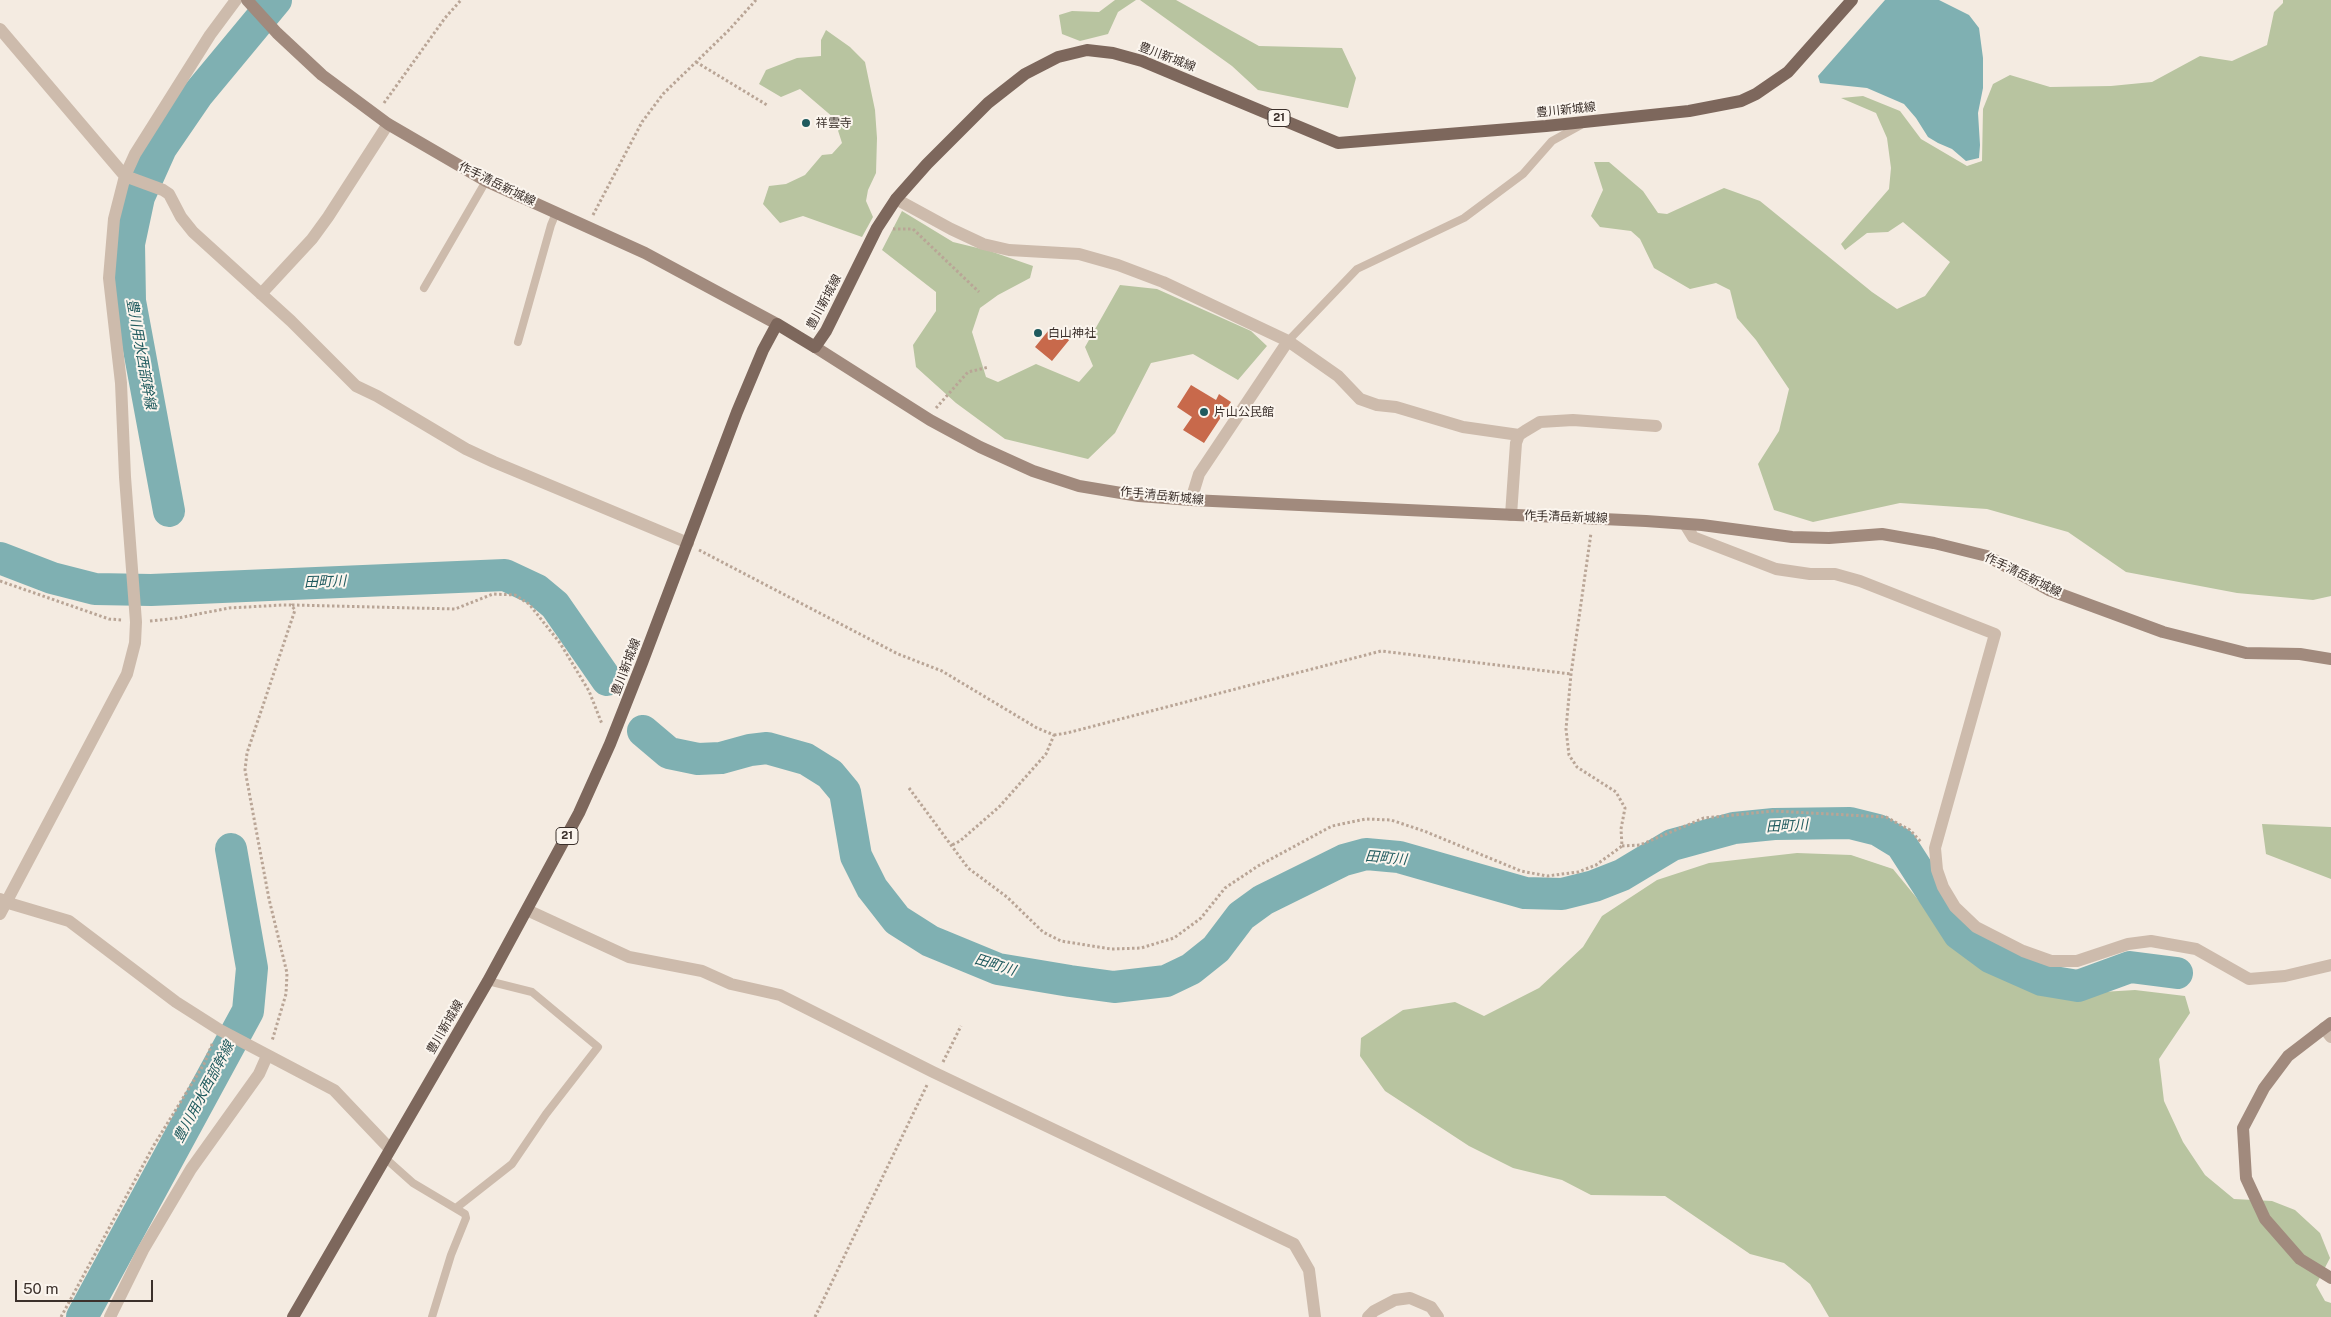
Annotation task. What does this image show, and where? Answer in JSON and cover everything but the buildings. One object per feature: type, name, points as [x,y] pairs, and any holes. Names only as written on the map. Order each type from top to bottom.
[{"type":"main road","name":"作手清岳新城線","points":[[244,0],[322,75],[388,124],[486,181],[645,253],[777,324]]},
{"type":"main road","name":"豊川新城線","points":[[293,1317],[488,981],[579,813],[610,744],[763,350],[777,324],[816,347],[826,331],[877,228],[896,199],[927,164],[988,103],[1025,74],[1058,57],[1086,50],[1113,53],[1142,61],[1338,143],[1585,122],[1689,111],[1740,101],[1756,94],[1788,72],[1852,0]]},
{"type":"main road","name":"作手清岳新城線","points":[[816,347],[930,420],[980,447],[1033,471],[1079,486],[1139,496],[1191,500],[1588,517],[1685,524],[1792,537],[1829,538],[1882,534],[1934,543],[1987,556],[2049,590],[2163,632],[2246,653],[2300,654],[2331,659]]},
{"type":"main road","points":[[2329,1030],[2288,1056],[2264,1088],[2244,1128],[2246,1178],[2265,1219],[2300,1259],[2331,1278]]},
{"type":"street","points":[[244,0],[210,34],[153,123],[128,177],[114,219],[109,278],[121,383],[136,622],[135,643],[127,674],[2,905],[69,921],[176,1002],[223,1032],[254,1050],[334,1090],[387,1154]]},
{"type":"street","points":[[0,29],[128,177],[169,194],[181,217],[193,232],[261,294],[356,386],[377,396],[466,449],[688,543]]},
{"type":"street","points":[[261,294],[312,239],[388,124]]},
{"type":"street","points":[[896,199],[951,230],[983,244],[1009,250],[1079,254],[1118,265],[1163,282],[1288,340],[1338,376],[1360,399],[1377,405],[1396,407],[1463,427],[1519,435],[1540,422],[1573,420],[1656,426]]},
{"type":"street","points":[[1191,500],[1199,474],[1288,340]]},
{"type":"street","points":[[1511,515],[1519,435]]},
{"type":"street","points":[[1685,524],[1693,537],[1776,569],[1810,574],[1835,574],[1860,581],[1995,634],[1935,848],[1937,870],[1944,888],[1955,907],[1976,927],[2023,951],[2051,961],[2077,961],[2128,944],[2152,941],[2196,949],[2249,979],[2285,976],[2331,965]]},
{"type":"street","points":[[527,910],[628,957],[702,971],[731,984],[780,995],[933,1072],[1294,1244],[1309,1270],[1315,1317]]},
{"type":"street","points":[[110,1317],[143,1250],[191,1169],[258,1074],[267,1056]]},
{"type":"street","points":[[1368,1317],[1374,1311],[1395,1300],[1410,1298],[1431,1307],[1438,1317]]},
{"type":"lane","points":[[1288,340],[1357,270],[1464,218],[1522,174],[1552,141],[1585,122]]},
{"type":"lane","points":[[424,288],[486,181]]},
{"type":"lane","points":[[518,342],[556,213]]},
{"type":"lane","points":[[456,1208],[512,1164],[546,1114],[598,1047],[532,992],[488,981]]},
{"type":"lane","points":[[387,1154],[413,1183],[465,1214],[466,1218],[451,1255],[432,1317]]},
{"type":"path","points":[[374,115],[445,18],[461,0]]},
{"type":"path","points":[[587,227],[642,122],[663,94],[756,0]]},
{"type":"path","points":[[696,62],[767,105]]},
{"type":"path","points":[[877,228],[913,229],[980,292]]},
{"type":"path","points":[[930,420],[940,402],[968,372],[989,367]]},
{"type":"path","points":[[1588,517],[1592,536],[1570,674],[1566,729],[1569,755],[1577,767],[1616,792],[1624,808],[1621,829],[1622,846]]},
{"type":"path","points":[[688,543],[898,654],[942,671],[1037,728],[1054,735],[1381,651],[1570,674]]},
{"type":"path","points":[[0,581],[109,619],[136,622],[178,618],[228,608],[291,605],[455,609],[493,594],[515,595],[529,604],[560,643],[589,691],[610,744]]},
{"type":"path","points":[[267,1056],[286,994],[287,973],[269,900],[245,770],[247,753],[295,610],[291,605]]},
{"type":"path","points":[[950,846],[960,841],[999,807],[1046,754],[1054,735]]},
{"type":"path","points":[[908,788],[968,868],[1007,896],[1043,932],[1060,941],[1111,949],[1141,948],[1174,938],[1201,918],[1225,888],[1258,866],[1332,826],[1358,820],[1391,820],[1521,871],[1547,876],[1578,872],[1596,864],[1622,846],[1640,845],[1704,818],[1773,811],[1886,817],[1910,830],[1923,844],[1935,848]]},
{"type":"path","points":[[815,1317],[933,1072],[943,1062],[961,1026]]},
{"type":"path","points":[[60,1317],[154,1145],[223,1032]]},
{"type":"green space","points":[[1115,0],[1136,0],[1118,12],[1108,34],[1080,41],[1062,34],[1059,15],[1072,11],[1099,12]]},
{"type":"green space","points":[[1140,0],[1176,0],[1259,46],[1342,48],[1356,78],[1348,108],[1258,90],[1232,66]]},
{"type":"green space","points":[[2283,0],[2331,0],[2331,596],[2313,600],[2237,593],[2126,572],[2068,532],[1987,509],[1900,503],[1813,522],[1774,510],[1758,464],[1779,431],[1789,389],[1756,340],[1737,318],[1730,290],[1716,283],[1690,289],[1654,268],[1640,239],[1631,231],[1600,227],[1591,216],[1603,190],[1594,162],[1609,162],[1643,191],[1658,213],[1667,214],[1724,188],[1760,201],[1872,292],[1897,309],[1925,296],[1950,262],[1903,222],[1888,232],[1867,233],[1845,250],[1841,244],[1889,189],[1891,168],[1887,138],[1876,113],[1841,98],[1863,96],[1900,111],[1921,139],[1967,166],[1982,161],[1983,109],[1993,84],[2010,75],[2050,87],[2111,86],[2152,82],[2200,56],[2232,61],[2267,45],[2274,12],[2283,3]]},
{"type":"green space","points":[[826,30],[850,47],[865,62],[875,110],[877,138],[876,173],[868,190],[866,201],[873,217],[862,237],[803,216],[780,223],[763,204],[769,186],[786,184],[805,175],[822,155],[832,154],[842,143],[834,118],[800,89],[781,97],[759,84],[766,70],[797,58],[821,56],[821,40]]},
{"type":"green space","points":[[902,211],[953,242],[990,251],[1033,266],[1030,278],[998,295],[980,308],[972,332],[986,377],[998,382],[1036,364],[1079,382],[1093,366],[1085,347],[1120,285],[1157,289],[1251,331],[1267,346],[1238,380],[1193,354],[1151,363],[1115,433],[1088,459],[1005,439],[956,403],[916,367],[913,345],[936,311],[936,292],[882,250]]},
{"type":"green space","points":[[2262,824],[2331,827],[2331,879],[2266,854]]},
{"type":"green space","points":[[1797,853],[1851,855],[1893,869],[1961,952],[1995,975],[2052,995],[2135,990],[2185,996],[2190,1013],[2159,1059],[2164,1101],[2183,1142],[2205,1175],[2234,1199],[2272,1201],[2295,1210],[2320,1233],[2330,1258],[2316,1285],[2325,1301],[2331,1303],[2331,1317],[1829,1317],[1810,1284],[1784,1263],[1750,1254],[1665,1196],[1591,1195],[1562,1180],[1513,1168],[1469,1146],[1385,1091],[1360,1056],[1361,1038],[1403,1010],[1455,1002],[1484,1016],[1539,988],[1583,947],[1602,916],[1657,880],[1709,863]]},
{"type":"water","points":[[1885,0],[1939,0],[1969,15],[1979,28],[1983,58],[1983,88],[1978,113],[1979,158],[1966,161],[1952,149],[1928,137],[1904,104],[1867,88],[1820,83],[1818,76]]},
{"type":"waterway","name":"豊川用水西部幹線","points":[[169,511],[130,301],[129,244],[139,197],[161,148],[198,94],[276,0]]},
{"type":"waterway","name":"田町川","points":[[0,558],[52,578],[95,589],[151,590],[505,575],[537,590],[555,605],[607,680]]},
{"type":"waterway","name":"田町川","points":[[643,731],[669,753],[698,759],[721,758],[750,750],[767,748],[806,759],[830,774],[845,792],[856,856],[872,888],[897,920],[930,941],[998,969],[1070,981],[1114,987],[1166,981],[1191,969],[1216,949],[1241,916],[1263,900],[1344,860],[1366,854],[1399,857],[1525,893],[1562,894],[1594,886],[1622,875],[1672,845],[1734,828],[1774,824],[1850,823],[1878,830],[1901,844],[1959,934],[1990,957],[2042,980],[2078,986],[2130,967],[2177,973]]},
{"type":"waterway","name":"豊川用水西部幹線","points":[[82,1317],[248,1011],[252,968],[231,849]]},
{"type":"place","name":"祥雲寺","points":[[806,123]]},
{"type":"place","name":"白山神社","points":[[1038,333]]},
{"type":"place","name":"片山公民館","points":[[1204,412]]}]
